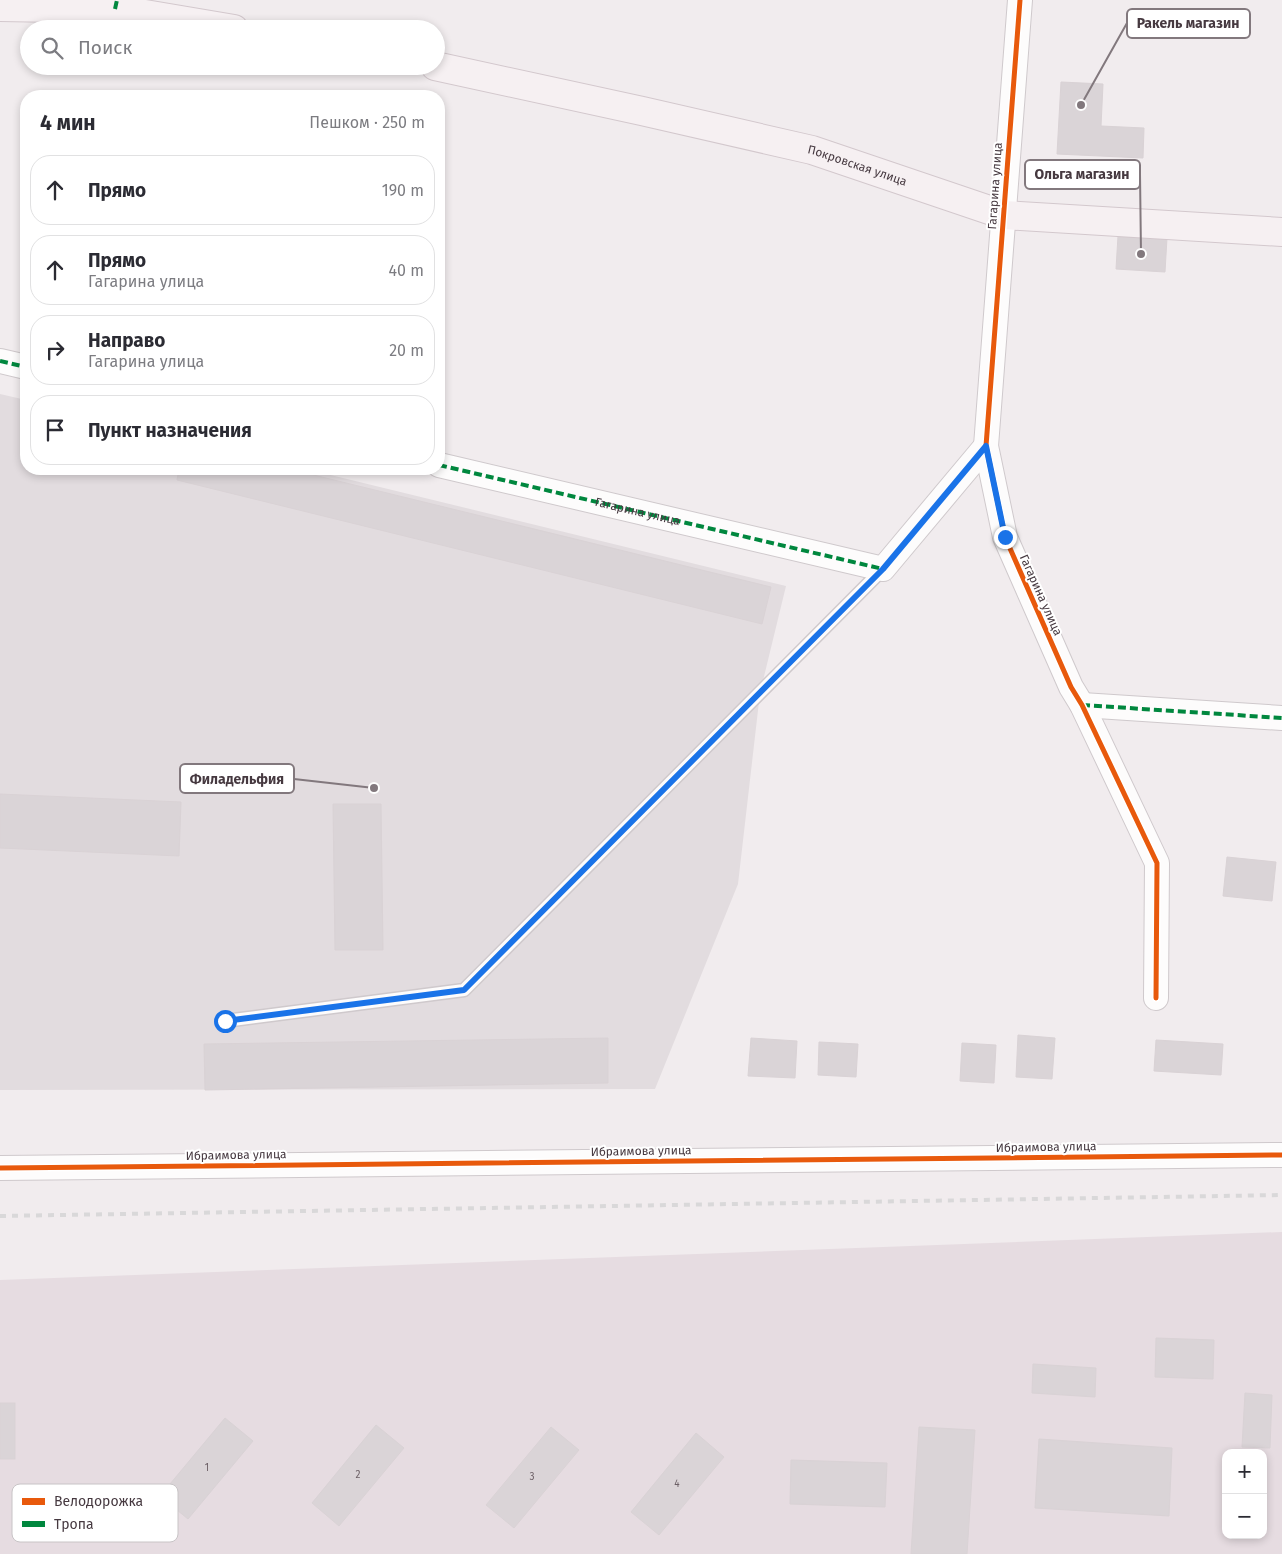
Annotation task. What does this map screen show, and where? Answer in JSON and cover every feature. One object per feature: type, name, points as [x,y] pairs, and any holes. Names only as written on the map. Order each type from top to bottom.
[{"type":"street","name":"Гагарина улица","points":[[1020,0],[986,446],[1005,537],[1071,687],[1082,705],[1157,863],[1156,998]]},
{"type":"street","points":[[0,7],[116,4],[192,20]]},
{"type":"street","name":"Покровская улица","points":[[445,68],[642,110],[812,150],[1004,214],[1282,232]]},
{"type":"street","points":[[0,361],[20,366]]},
{"type":"street","points":[[883,569],[986,446]]},
{"type":"street","name":"Гагарина улица","points":[[445,465],[883,569]]},
{"type":"street","points":[[1082,705],[1282,718]]},
{"type":"street","name":"Ибраимова улица","points":[[0,1168],[1282,1155]]},
{"type":"lane","points":[[225,1021],[464,990],[883,569]]},
{"type":"shaded area","points":[[0,394],[20,399],[20,475],[331,475],[786,586],[760,693],[738,884],[655,1089],[0,1090]]},
{"type":"shaded area","points":[[1282,1232],[1282,1554],[0,1554],[0,1280]]},
{"type":"building","points":[[1061,82],[1103,84],[1101,126],[1144,128],[1143,158],[1057,154]]},
{"type":"building","points":[[1118,236],[1167,238],[1165,272],[1116,269]]},
{"type":"building","points":[[178,475],[314,475],[771,587],[762,624],[177,480]]},
{"type":"building","points":[[0,794],[181,802],[179,856],[0,848]]},
{"type":"building","points":[[333,804],[381,804],[383,950],[335,950]]},
{"type":"building","points":[[1227,857],[1276,862],[1272,901],[1223,896]]},
{"type":"building","points":[[1018,1035],[1055,1038],[1052,1079],[1016,1077]]},
{"type":"building","points":[[608,1038],[608,1083],[205,1090],[204,1044]]},
{"type":"building","points":[[751,1038],[797,1041],[795,1078],[748,1076]]},
{"type":"building","points":[[1156,1040],[1223,1044],[1221,1075],[1154,1071]]},
{"type":"building","points":[[819,1042],[858,1044],[856,1077],[818,1075]]},
{"type":"building","points":[[962,1043],[996,1045],[994,1083],[960,1081]]},
{"type":"building","points":[[1156,1338],[1214,1340],[1213,1379],[1155,1377]]},
{"type":"building","points":[[1033,1364],[1096,1368],[1095,1397],[1032,1393]]},
{"type":"building","points":[[1245,1393],[1272,1395],[1270,1448],[1242,1447]]},
{"type":"building","points":[[0,1403],[15,1403],[15,1459],[0,1459]]},
{"type":"building","points":[[225,1418],[253,1441],[188,1519],[178,1511],[178,1484],[170,1484]]},
{"type":"building","points":[[376,1425],[404,1448],[339,1526],[312,1503]]},
{"type":"building","points":[[551,1427],[579,1450],[514,1528],[486,1505]]},
{"type":"building","points":[[919,1427],[975,1430],[967,1554],[911,1554]]},
{"type":"building","points":[[696,1433],[724,1457],[659,1535],[631,1512]]},
{"type":"building","points":[[1039,1439],[1172,1448],[1169,1516],[1035,1508]]},
{"type":"building","points":[[791,1460],[887,1463],[885,1507],[790,1504]]},
{"type":"railway","points":[[0,1216],[1282,1195]]},
{"type":"marked path","points":[[115,9],[117,0]]},
{"type":"marked path","points":[[0,361],[20,366]]},
{"type":"marked path","points":[[445,466],[883,569],[986,446]]},
{"type":"marked path","points":[[1082,705],[1282,718]]},
{"type":"cycle path","points":[[1020,0],[986,446],[1005,537],[1071,687],[1082,705],[1157,863],[1156,998]]},
{"type":"cycle path","points":[[0,1168],[1282,1155]]},
{"type":"place","name":"Ракель магазин","points":[[1081,105]]},
{"type":"place","name":"Ольга магазин","points":[[1141,254]]},
{"type":"place","name":"Филадельфия","points":[[374,788]]},
{"type":"route","points":[[225,1021],[464,990],[883,569],[986,446],[1005,537]]}]
